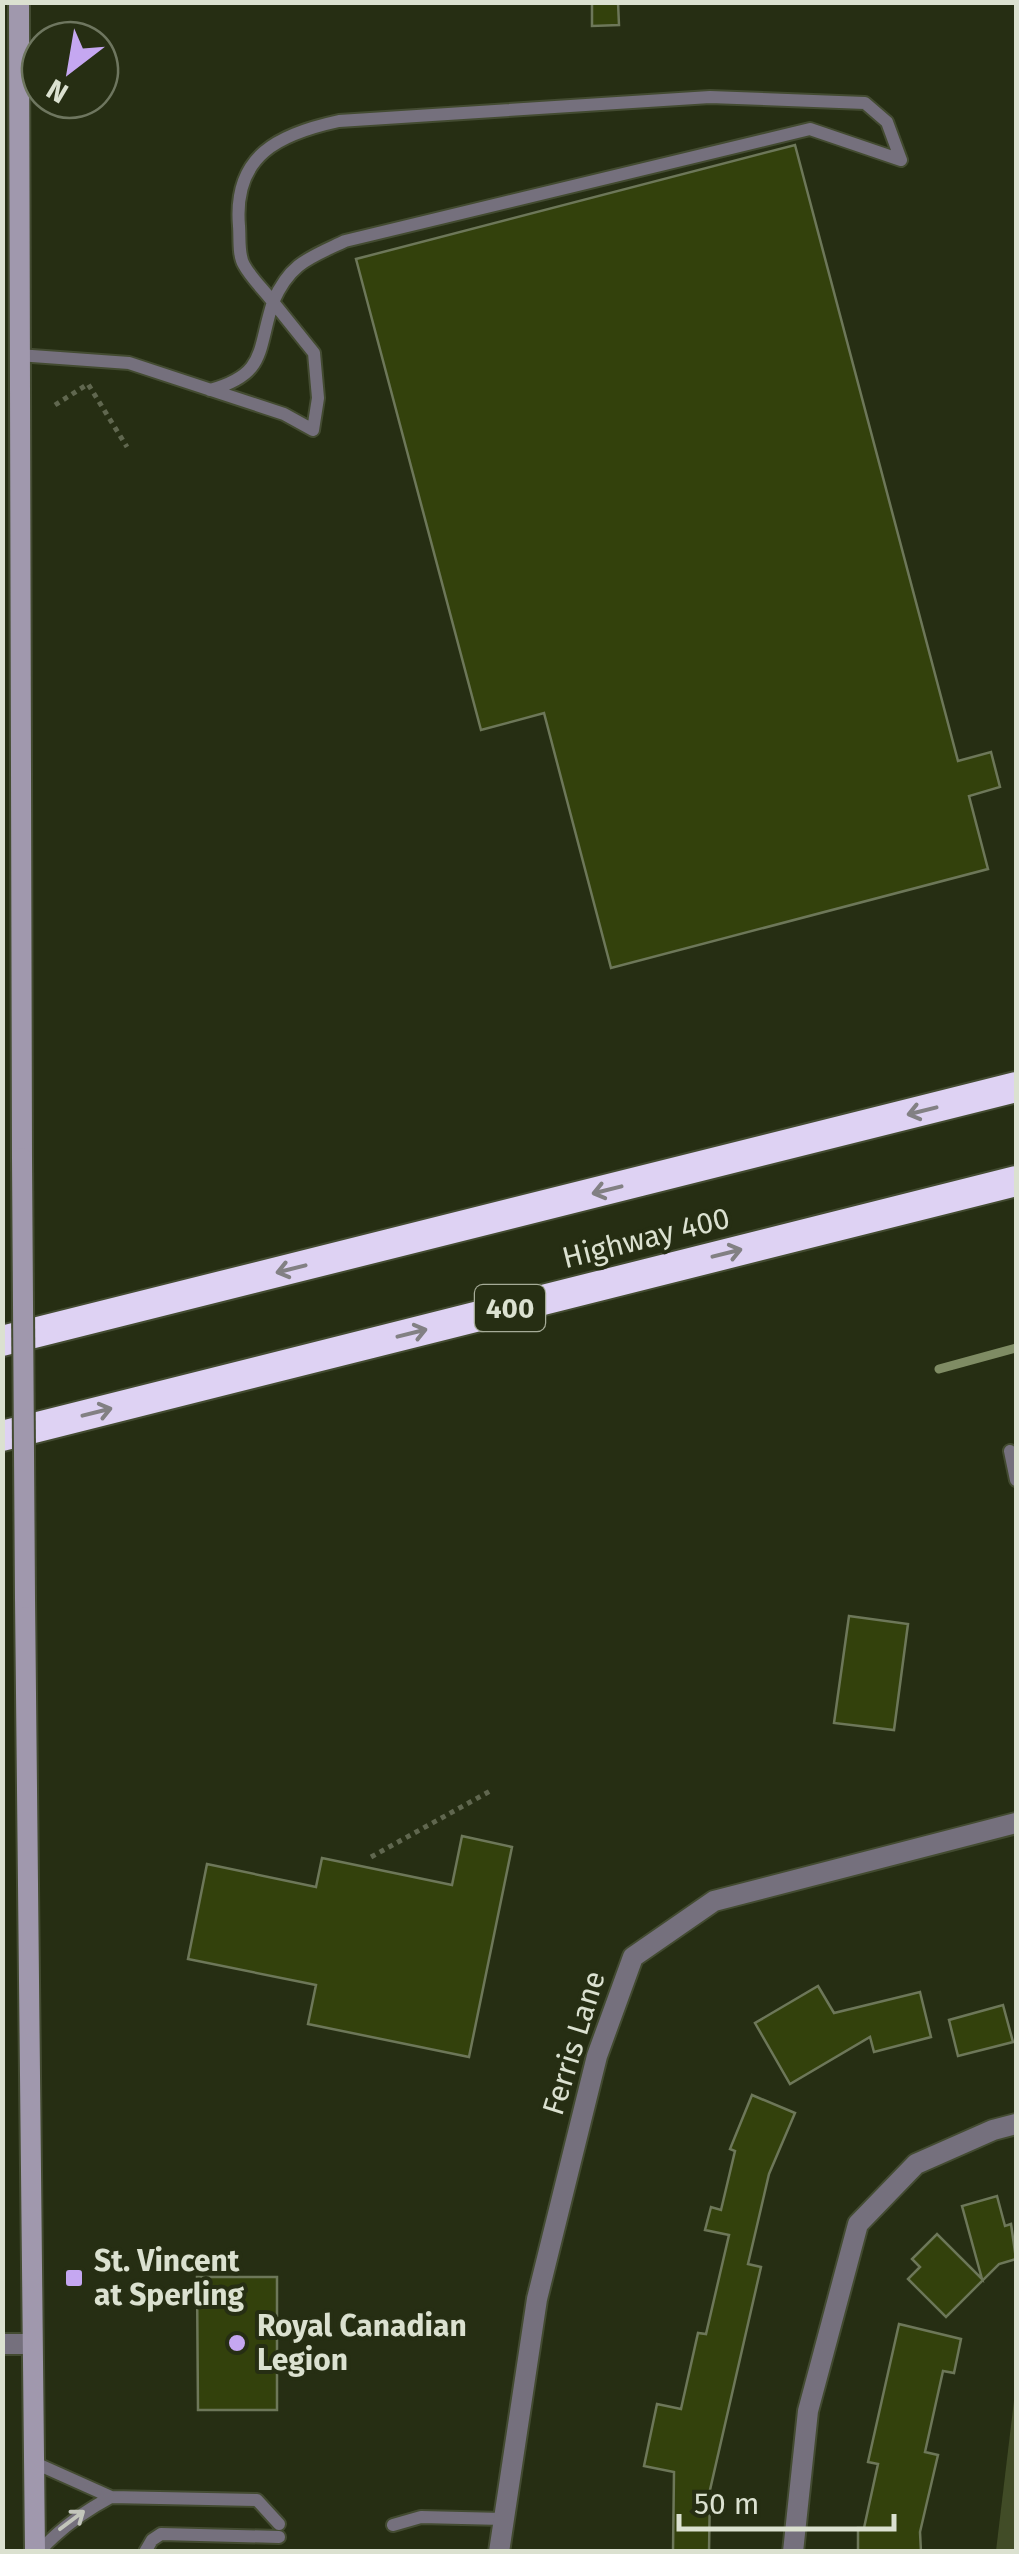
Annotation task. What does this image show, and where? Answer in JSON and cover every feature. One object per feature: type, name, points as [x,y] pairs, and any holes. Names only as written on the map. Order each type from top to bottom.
[{"type":"highway","name":"Highway 400","points":[[2,1341],[1016,1087]]},
{"type":"highway","name":"Highway 400","points":[[2,1436],[1016,1181]]},
{"type":"main road","points":[[19,2],[10,355],[22,476],[25,1598],[37,2552]]},
{"type":"street","name":"Ferris Lane","points":[[499,2552],[537,2299],[597,2056],[633,1957],[714,1901],[1016,1823]]},
{"type":"street","points":[[793,2552],[808,2411],[858,2224],[916,2164],[1016,2124]]},
{"type":"street","points":[[2,2344],[32,2344]]},
{"type":"lane","points":[[10,355],[129,363],[210,390],[284,414],[313,430],[318,398],[314,353],[273,302],[242,262],[238,208],[246,174],[265,148],[300,130],[339,120],[710,97],[865,102],[887,122],[901,160],[810,129],[346,242],[306,260],[283,279],[273,302],[255,366],[234,383],[210,390]]},
{"type":"lane","points":[[1010,1451],[1016,1480]]},
{"type":"lane","points":[[35,2463],[110,2496],[257,2500],[279,2531],[161,2534],[145,2552]]},
{"type":"lane","points":[[37,2552],[70,2522],[110,2496]]},
{"type":"lane","points":[[393,2525],[422,2517],[502,2518]]},
{"type":"path","points":[[54,406],[88,384],[127,447]]},
{"type":"path","points":[[370,1857],[492,1790]]},
{"type":"green space","points":[[1016,2384],[1016,2551],[996,2551]]},
{"type":"building","points":[[592,2],[618,2],[619,25],[592,26]]},
{"type":"building","points":[[795,145],[958,761],[991,752],[1000,787],[969,796],[988,869],[611,968],[544,713],[481,730],[356,259]]},
{"type":"building","points":[[849,1616],[908,1624],[894,1730],[834,1723]]},
{"type":"building","points":[[462,1836],[512,1847],[469,2057],[308,2024],[316,1985],[188,1959],[207,1864],[316,1887],[322,1858],[452,1885]]},
{"type":"building","points":[[818,1986],[834,2013],[920,1992],[931,2037],[874,2052],[870,2037],[790,2084],[755,2023]]},
{"type":"building","points":[[1003,2005],[1013,2042],[958,2056],[949,2020]]},
{"type":"building","points":[[752,2095],[795,2113],[769,2174],[748,2264],[761,2267],[710,2490],[709,2552],[673,2552],[674,2472],[644,2466],[657,2404],[681,2409],[698,2333],[706,2334],[729,2235],[705,2230],[711,2207],[721,2210],[735,2151],[730,2149]]},
{"type":"building","points":[[997,2196],[1005,2226],[1011,2224],[1016,2259],[999,2264],[946,2317],[908,2279],[920,2267],[912,2259],[937,2234],[982,2279],[962,2206]]},
{"type":"building","name":"Royal Canadian Legion","points":[[197,2277],[277,2277],[277,2410],[198,2410]]},
{"type":"building","points":[[899,2324],[961,2339],[954,2373],[943,2371],[925,2452],[938,2455],[920,2532],[921,2552],[858,2552],[858,2528],[864,2528],[878,2464],[868,2462]]},
{"type":"waterway","points":[[939,1369],[1016,1348]]},
{"type":"place","name":"St. Vincent at Sperling","points":[[74,2278]]},
{"type":"place","name":"Royal Canadian Legion","points":[[237,2343]]}]
